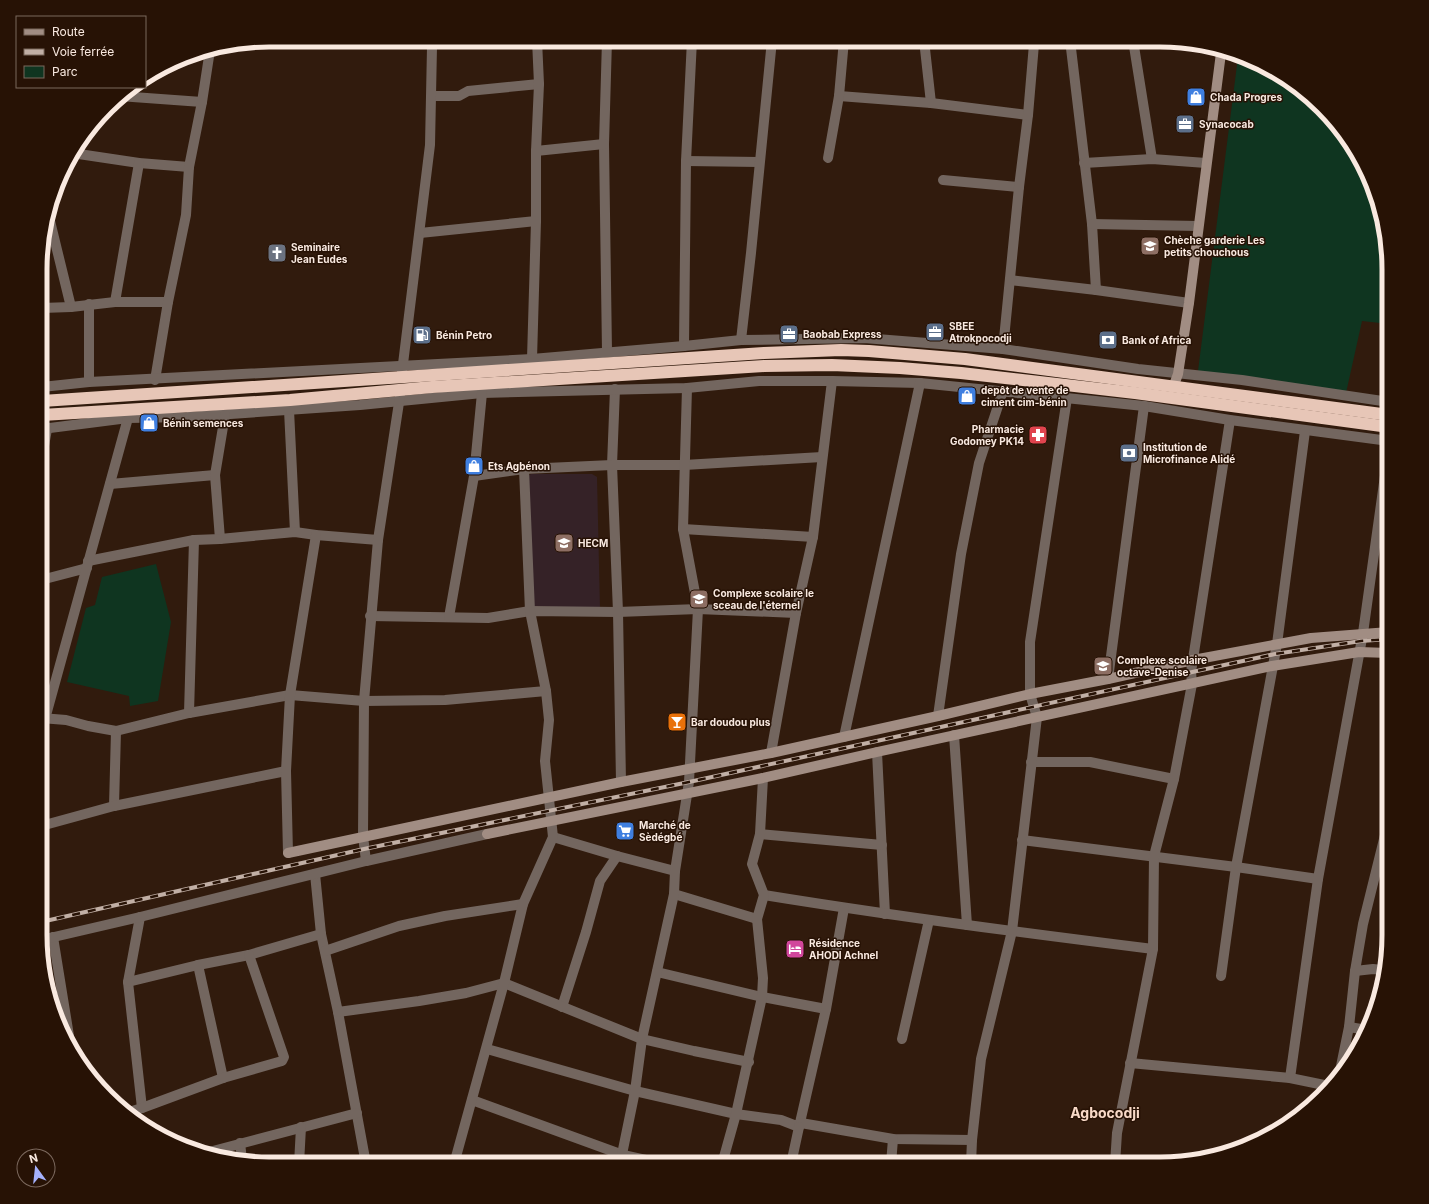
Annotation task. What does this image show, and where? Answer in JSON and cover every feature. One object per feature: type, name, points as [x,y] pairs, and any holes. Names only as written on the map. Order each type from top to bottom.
[{"type":"highway","points":[[47,415],[290,400],[401,384],[433,374],[764,353],[841,350],[965,359],[1176,380],[1382,414]]},
{"type":"highway","points":[[47,401],[143,393],[401,384],[764,366],[832,365],[961,373],[1135,393],[1382,426]]},
{"type":"main road","points":[[1176,380],[1189,303],[1221,56]]},
{"type":"main road","points":[[288,853],[621,782],[772,753],[1030,694],[1108,679],[1193,660],[1311,638],[1382,632]]},
{"type":"main road","points":[[487,834],[763,778],[1272,666],[1358,652],[1382,653]]},
{"type":"street","points":[[366,861],[363,836],[364,701],[370,616],[378,540],[401,384],[430,145],[432,47]]},
{"type":"street","points":[[532,359],[536,221],[536,151],[539,84],[537,47]]},
{"type":"street","points":[[607,47],[604,144],[607,352]]},
{"type":"street","points":[[684,346],[686,161],[692,47]]},
{"type":"street","points":[[741,340],[771,47]]},
{"type":"street","points":[[828,158],[839,96],[843,47]]},
{"type":"street","points":[[925,47],[931,103]]},
{"type":"street","points":[[1003,349],[1018,187],[1028,114],[1034,47]]},
{"type":"street","points":[[1071,47],[1092,224],[1096,290]]},
{"type":"street","points":[[1134,47],[1152,159]]},
{"type":"street","points":[[155,380],[168,302],[186,215],[189,166],[202,102],[209,56]]},
{"type":"street","points":[[432,96],[460,96],[468,91],[539,84]]},
{"type":"street","points":[[839,96],[931,103],[1028,114]]},
{"type":"street","points":[[129,97],[202,102]]},
{"type":"street","points":[[536,151],[604,144]]},
{"type":"street","points":[[79,154],[139,163],[189,166]]},
{"type":"street","points":[[1084,163],[1152,159],[1206,163]]},
{"type":"street","points":[[686,161],[759,162]]},
{"type":"street","points":[[114,302],[139,163]]},
{"type":"street","points":[[943,180],[1018,187]]},
{"type":"street","points":[[420,233],[536,221]]},
{"type":"street","points":[[52,224],[72,306]]},
{"type":"street","points":[[1092,224],[1198,226]]},
{"type":"street","points":[[1010,280],[1189,303]]},
{"type":"street","points":[[47,308],[114,302],[168,302]]},
{"type":"street","points":[[89,304],[89,382]]},
{"type":"street","points":[[47,429],[128,418],[187,417],[289,410],[401,384],[532,359],[741,340],[864,338],[1003,349],[1138,369],[1176,380],[1242,380],[1382,401]]},
{"type":"street","points":[[47,386],[89,382],[155,380],[401,384],[482,394],[687,388],[758,381],[920,383],[1144,406],[1230,420],[1382,441]]},
{"type":"street","points":[[772,753],[796,613],[813,538],[832,381]]},
{"type":"street","points":[[844,737],[920,383]]},
{"type":"street","points":[[622,1157],[635,1091],[642,1039],[674,894],[675,871],[687,794],[698,609],[683,529],[687,388]]},
{"type":"street","points":[[615,389],[612,465],[618,612],[621,782]]},
{"type":"street","points":[[938,716],[961,554],[979,463],[1003,391]]},
{"type":"street","points":[[449,617],[474,476],[482,394]]},
{"type":"street","points":[[972,1157],[972,1140],[981,1059],[1012,931],[1037,717],[1030,694],[1030,642],[1032,622],[1067,398]]},
{"type":"street","points":[[1108,679],[1144,406]]},
{"type":"street","points":[[289,410],[295,532]]},
{"type":"street","points":[[220,539],[215,475],[225,415]]},
{"type":"street","points":[[47,704],[88,565],[128,418]]},
{"type":"street","points":[[1115,1157],[1117,1133],[1153,949],[1154,856],[1174,779],[1192,684],[1191,672],[1230,420]]},
{"type":"street","points":[[1222,976],[1236,867],[1277,644],[1305,431]]},
{"type":"street","points":[[474,476],[524,470],[612,465],[684,465],[822,457]]},
{"type":"street","points":[[456,1157],[487,1049],[522,904],[553,837],[545,761],[549,720],[546,691],[530,611],[524,470]]},
{"type":"street","points":[[110,484],[215,475]]},
{"type":"street","points":[[1290,1078],[1318,879],[1358,652],[1363,633],[1382,497]]},
{"type":"street","points":[[683,529],[813,538]]},
{"type":"street","points":[[47,578],[88,565],[194,540],[295,532],[378,540]]},
{"type":"street","points":[[288,853],[286,771],[290,695],[316,535]]},
{"type":"street","points":[[189,714],[194,540]]},
{"type":"street","points":[[370,616],[488,618],[530,611],[618,612],[698,609],[796,613]]},
{"type":"street","points":[[47,718],[66,720],[116,731],[189,714],[290,695],[364,701],[445,700],[546,691]]},
{"type":"street","points":[[114,806],[116,731]]},
{"type":"street","points":[[954,735],[967,925]]},
{"type":"street","points":[[877,752],[885,914]]},
{"type":"street","points":[[1031,762],[1090,762],[1174,779]]},
{"type":"street","points":[[47,824],[114,806],[286,771]]},
{"type":"street","points":[[724,1157],[736,1114],[762,997],[762,978],[757,919],[764,895],[752,864],[760,834],[763,778]]},
{"type":"street","points":[[47,938],[366,861],[487,834]]},
{"type":"street","points":[[760,834],[882,845]]},
{"type":"street","points":[[553,837],[616,856],[675,871]]},
{"type":"street","points":[[1022,840],[1154,856],[1318,879]]},
{"type":"street","points":[[1342,1062],[1349,1027],[1355,971],[1363,924],[1382,847]]},
{"type":"street","points":[[562,1006],[586,932],[600,881],[616,856]]},
{"type":"street","points":[[315,874],[321,934],[338,1012],[365,1157]]},
{"type":"street","points":[[674,894],[757,919]]},
{"type":"street","points":[[764,895],[885,914],[1153,949]]},
{"type":"street","points":[[325,951],[399,926],[444,916],[522,904]]},
{"type":"street","points":[[793,1157],[826,1009],[844,908]]},
{"type":"street","points":[[140,917],[128,982],[142,1108]]},
{"type":"street","points":[[902,1039],[929,920]]},
{"type":"street","points":[[128,982],[198,965],[249,955],[321,934]]},
{"type":"street","points":[[53,937],[68,1028]]},
{"type":"street","points":[[134,1111],[223,1078],[280,1062],[282,1060],[284,1057],[249,955]]},
{"type":"street","points":[[198,965],[223,1078]]},
{"type":"street","points":[[1355,971],[1379,970]]},
{"type":"street","points":[[657,972],[762,997],[826,1009]]},
{"type":"street","points":[[338,1012],[419,1002],[504,983],[642,1039],[694,1052],[748,1062]]},
{"type":"street","points":[[1349,1027],[1361,1029]]},
{"type":"street","points":[[487,1049],[635,1091],[736,1114],[893,1139],[972,1140]]},
{"type":"street","points":[[1130,1063],[1290,1078],[1323,1085]]},
{"type":"street","points":[[472,1100],[617,1157]]},
{"type":"street","points":[[216,1150],[357,1113]]},
{"type":"street","points":[[299,1157],[301,1127]]},
{"type":"street","points":[[892,1157],[893,1139]]},
{"type":"street","points":[[240,1144],[241,1155]]},
{"type":"shaded area","name":"HECM","points":[[531,474],[592,474],[597,477],[600,609],[531,606],[528,476]]},
{"type":"green space","points":[[1237,61],[1258,70],[1283,84],[1306,102],[1327,123],[1345,146],[1352,158],[1365,184],[1378,226],[1382,254],[1382,323],[1362,321],[1346,393],[1198,371]]},
{"type":"green space","points":[[156,564],[171,622],[158,701],[130,706],[129,696],[67,682],[86,608],[95,605],[102,577]]},
{"type":"railway","points":[[47,921],[364,849],[689,782],[1275,654],[1361,641],[1382,640]]},
{"type":"place","name":"Chada Progres","points":[[1196,97]]},
{"type":"place","name":"Synacocab","points":[[1185,124]]},
{"type":"place","name":"Chèche garderie Les petits chouchous","points":[[1150,246]]},
{"type":"place","name":"Seminaire Jean Eudes","points":[[277,253]]},
{"type":"place","name":"SBEE Atrokpocodji","points":[[935,332]]},
{"type":"place","name":"Baobab Express","points":[[789,334]]},
{"type":"place","name":"Bénin Petro","points":[[422,335]]},
{"type":"place","name":"Bank of Africa","points":[[1108,340]]},
{"type":"place","name":"depôt de vente de ciment cim-bénin","points":[[967,396]]},
{"type":"place","name":"Bénin semences","points":[[149,423]]},
{"type":"place","name":"Pharmacie Godomey PK14","points":[[1038,435]]},
{"type":"place","name":"Institution de Microfinance Alidé","points":[[1129,453]]},
{"type":"place","name":"Ets Agbénon","points":[[474,466]]},
{"type":"place","name":"HECM","points":[[564,543]]},
{"type":"place","name":"Complexe scolaire le sceau de l'éternel","points":[[699,599]]},
{"type":"place","name":"Complexe scolaire octave-Denise","points":[[1103,666]]},
{"type":"place","name":"Bar doudou plus","points":[[677,722]]},
{"type":"place","name":"Marché de Sèdégbé","points":[[625,831]]},
{"type":"place","name":"Résidence AHODI Achnel","points":[[795,949]]},
{"type":"district","name":"Agbocodji","points":[[1105,1112]]}]
